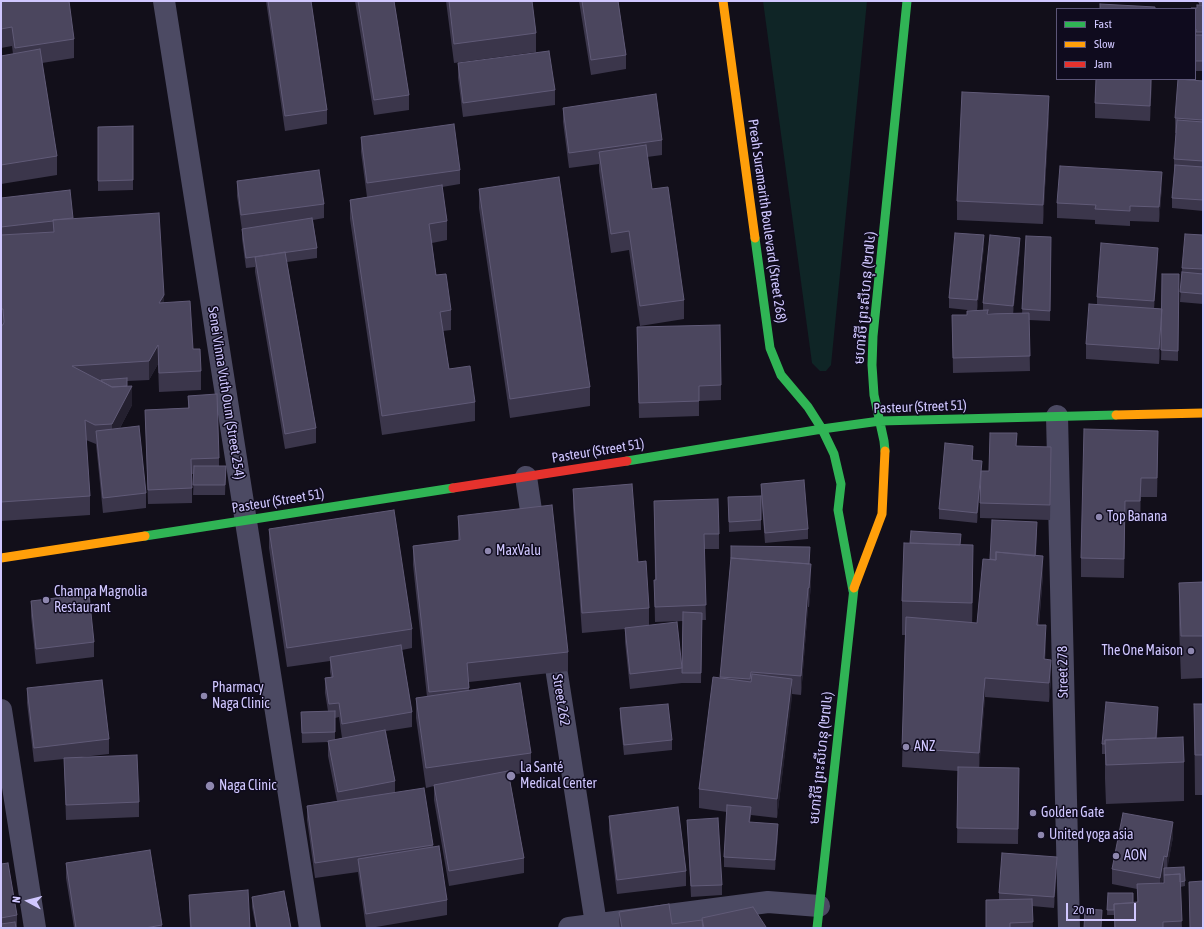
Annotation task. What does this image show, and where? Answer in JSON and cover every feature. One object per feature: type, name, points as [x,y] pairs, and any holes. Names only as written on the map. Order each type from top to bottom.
[{"type":"main road","name":"Preah Suramarith Boulevard (Street 268)","points":[[723,1],[770,348],[782,376],[808,407],[822,429]]},
{"type":"main road","name":"មហាវិថី ព្រះសីហនុ (២៧៤)","points":[[817,928],[853,591],[882,514],[885,460],[884,441],[874,388],[872,365],[873,336],[907,1]]},
{"type":"main road","name":"Pasteur (Street 51)","points":[[1,558],[880,421],[1203,413]]},
{"type":"main road","name":"មហាវិថី ព្រះសីហនុ (២៧៤)","points":[[822,429],[834,454],[841,484],[838,510],[853,591]]},
{"type":"street","name":"Senei Vinna Vuth Oum (Street 254)","points":[[164,1],[310,928]]},
{"type":"street","name":"Street 278","points":[[1057,416],[1069,928]]},
{"type":"street","points":[[526,477],[538,555]]},
{"type":"street","name":"Street 262","points":[[549,626],[596,924]]},
{"type":"street","points":[[1,710],[35,928]]},
{"type":"street","points":[[569,928],[768,902],[819,906]]},
{"type":"green space","points":[[763,1],[867,1],[831,365],[826,371],[820,371],[812,363]]},
{"type":"building","points":[[1,1],[69,1],[74,39],[15,48],[12,27],[1,29]]},
{"type":"building","points":[[268,1],[311,1],[327,110],[285,116]]},
{"type":"building","points":[[358,1],[394,1],[409,95],[374,100]]},
{"type":"building","points":[[449,1],[532,1],[536,33],[454,44]]},
{"type":"building","points":[[582,1],[618,1],[626,55],[591,60]]},
{"type":"building","points":[[1100,4],[1155,7],[1155,8],[1100,8]]},
{"type":"building","points":[[1197,5],[1203,5],[1203,32],[1196,32]]},
{"type":"building","points":[[1196,35],[1203,35],[1203,61],[1196,61]]},
{"type":"building","points":[[40,49],[57,156],[1,165],[1,56]]},
{"type":"building","points":[[549,51],[555,90],[463,103],[458,63]]},
{"type":"building","points":[[1096,80],[1151,80],[1150,106],[1095,103]]},
{"type":"building","points":[[1178,80],[1203,81],[1203,120],[1175,118]]},
{"type":"building","points":[[962,92],[1049,96],[1043,205],[957,201]]},
{"type":"building","points":[[656,94],[662,140],[569,153],[563,108]]},
{"type":"building","points":[[1177,120],[1203,122],[1203,161],[1174,159]]},
{"type":"building","points":[[454,124],[460,170],[367,183],[361,137]]},
{"type":"building","points":[[133,126],[133,180],[98,181],[98,127]]},
{"type":"building","points":[[646,145],[652,189],[668,187],[684,300],[640,306],[629,231],[611,234],[599,152]]},
{"type":"building","points":[[1175,165],[1203,167],[1203,200],[1172,198]]},
{"type":"building","points":[[1060,166],[1162,172],[1159,207],[1130,206],[1130,211],[1095,209],[1096,205],[1057,203]]},
{"type":"building","points":[[319,170],[324,204],[241,215],[237,181]]},
{"type":"building","points":[[559,177],[590,387],[510,399],[479,189]]},
{"type":"building","points":[[442,185],[447,221],[429,224],[436,275],[446,274],[451,310],[440,312],[449,369],[470,366],[475,402],[382,416],[350,200]]},
{"type":"building","points":[[70,190],[73,218],[1,227],[1,198]]},
{"type":"building","points":[[159,213],[164,295],[159,303],[190,301],[193,349],[200,349],[201,371],[159,373],[158,345],[149,361],[72,366],[112,387],[132,386],[112,424],[95,425],[85,420],[90,496],[1,502],[1,325],[3,325],[4,322],[3,309],[1,309],[1,235],[54,232],[53,220]]},
{"type":"building","points":[[312,218],[317,248],[246,258],[242,229]]},
{"type":"building","points":[[955,233],[984,235],[977,300],[949,298]]},
{"type":"building","points":[[1185,234],[1203,235],[1203,269],[1182,268]]},
{"type":"building","points":[[990,235],[1020,238],[1013,306],[983,303]]},
{"type":"building","points":[[1026,236],[1051,237],[1050,311],[1022,309]]},
{"type":"building","points":[[1101,243],[1158,248],[1154,301],[1097,297]]},
{"type":"building","points":[[285,252],[316,428],[285,434],[255,257]]},
{"type":"building","points":[[1182,272],[1203,274],[1203,294],[1180,292]]},
{"type":"building","points":[[1162,274],[1179,274],[1178,351],[1161,350]]},
{"type":"building","points":[[1089,304],[1162,309],[1159,349],[1086,344]]},
{"type":"building","points":[[988,310],[987,314],[1029,313],[1030,356],[953,358],[952,315],[967,315],[967,311]]},
{"type":"building","points":[[720,325],[721,385],[699,386],[699,401],[639,403],[637,327]]},
{"type":"building","points":[[127,378],[127,386],[112,387],[101,381],[101,380]]},
{"type":"building","points":[[217,394],[219,458],[191,459],[192,488],[148,490],[145,410],[189,408],[188,396]]},
{"type":"building","points":[[139,426],[146,493],[103,498],[96,431]]},
{"type":"building","points":[[1084,429],[1158,431],[1157,478],[1141,478],[1140,501],[1125,501],[1124,559],[1081,558]]},
{"type":"building","points":[[990,433],[1017,433],[1016,446],[1051,447],[1050,505],[980,503],[981,471],[989,471]]},
{"type":"building","points":[[945,443],[973,446],[972,460],[982,461],[977,513],[939,509]]},
{"type":"building","points":[[194,466],[226,466],[225,485],[193,485]]},
{"type":"building","points":[[804,480],[808,529],[765,533],[761,484]]},
{"type":"building","points":[[632,484],[638,562],[646,561],[649,608],[582,613],[573,489]]},
{"type":"building","points":[[761,496],[761,520],[729,522],[728,497]]},
{"type":"building","points":[[718,499],[719,534],[704,534],[706,605],[655,607],[654,580],[656,580],[654,501]]},
{"type":"building","points":[[552,505],[568,652],[467,663],[469,688],[429,692],[413,546],[460,540],[458,516]]},
{"type":"building","points":[[394,510],[412,629],[287,648],[269,529]]},
{"type":"building","points":[[992,520],[1037,522],[1035,556],[996,552],[996,560],[990,559]]},
{"type":"building","points":[[911,531],[961,534],[960,545],[910,543]]},
{"type":"building","points":[[904,543],[973,545],[972,603],[902,601]]},
{"type":"building","points":[[731,546],[810,547],[809,564],[731,558]]},
{"type":"building","points":[[996,552],[1043,556],[1037,625],[1046,625],[1044,659],[1051,660],[1049,683],[985,678],[979,753],[902,748],[906,617],[977,623],[983,559],[996,560]]},
{"type":"building","points":[[731,558],[811,564],[801,676],[751,672],[750,679],[720,677]]},
{"type":"building","points":[[1203,582],[1203,636],[1181,636],[1179,583]]},
{"type":"building","points":[[89,594],[94,642],[36,649],[31,601]]},
{"type":"building","points":[[683,612],[702,613],[701,673],[682,673]]},
{"type":"building","points":[[677,622],[682,668],[630,674],[625,628]]},
{"type":"building","points":[[401,645],[412,712],[342,724],[339,703],[329,704],[325,678],[333,677],[330,657]]},
{"type":"building","points":[[752,674],[792,679],[777,799],[699,789],[713,677],[751,682]]},
{"type":"building","points":[[102,680],[109,739],[34,748],[27,688]]},
{"type":"building","points":[[520,683],[531,753],[426,768],[416,698]]},
{"type":"building","points":[[1106,702],[1158,707],[1156,738],[1105,740],[1105,744],[1102,744]]},
{"type":"building","points":[[668,704],[672,740],[624,745],[620,708]]},
{"type":"building","points":[[1194,704],[1203,704],[1203,755],[1195,755]]},
{"type":"building","points":[[335,711],[335,732],[302,733],[301,712]]},
{"type":"building","points":[[385,730],[395,781],[338,792],[328,741]]},
{"type":"building","points":[[1183,737],[1184,762],[1106,765],[1105,740]]},
{"type":"building","points":[[137,755],[139,802],[66,805],[64,758]]},
{"type":"building","points":[[958,767],[1019,768],[1018,829],[957,828]]},
{"type":"building","points":[[508,771],[524,858],[449,871],[434,785]]},
{"type":"building","points":[[424,788],[433,845],[315,863],[307,806]]},
{"type":"building","points":[[727,805],[751,807],[749,822],[778,824],[775,860],[724,857]]},
{"type":"building","points":[[678,807],[686,871],[617,880],[609,816]]},
{"type":"building","points":[[1123,813],[1173,822],[1167,857],[1164,856],[1160,878],[1112,869]]},
{"type":"building","points":[[718,818],[722,885],[691,886],[687,820]]},
{"type":"building","points":[[439,846],[447,900],[366,914],[358,859]]},
{"type":"building","points":[[150,850],[162,925],[145,928],[76,928],[66,863]]},
{"type":"building","points":[[1002,853],[1057,857],[1054,897],[999,893]]},
{"type":"building","points":[[8,863],[17,915],[1,918],[1,864]]},
{"type":"building","points":[[1184,867],[1185,881],[1180,882],[1180,874],[1164,875],[1164,868]]},
{"type":"building","points":[[1180,874],[1182,921],[1163,922],[1163,928],[1115,928],[1114,904],[1138,902],[1137,884],[1164,883],[1164,875]]},
{"type":"building","points":[[1203,881],[1203,928],[1190,928],[1189,882]]},
{"type":"building","points":[[248,890],[250,928],[191,928],[189,895]]},
{"type":"building","points":[[284,891],[291,928],[257,928],[252,897]]},
{"type":"building","points":[[1108,893],[1133,893],[1133,903],[1114,904],[1114,910],[1107,910]]},
{"type":"building","points":[[1032,899],[1033,922],[1010,923],[1010,928],[986,928],[986,900]]},
{"type":"building","points":[[669,904],[672,924],[702,920],[703,928],[622,928],[619,912]]},
{"type":"building","points":[[753,907],[766,928],[704,928],[702,918]]},
{"type":"building","points":[[1085,909],[1102,910],[1101,928],[1084,928]]},
{"type":"building","points":[[15,922],[16,928],[1,928],[1,924]]},
{"type":"traffic: fast","points":[[885,451],[874,395],[872,365],[873,336],[907,1]]},
{"type":"traffic: fast","points":[[755,238],[770,348],[781,375],[808,407],[822,429],[834,454],[841,484],[838,510],[853,591]]},
{"type":"traffic: fast","points":[[627,461],[880,421],[1116,415]]},
{"type":"traffic: fast","points":[[145,536],[453,488]]},
{"type":"traffic: fast","points":[[817,928],[854,588]]},
{"type":"traffic: slow","points":[[723,1],[755,238]]},
{"type":"traffic: slow","points":[[1116,415],[1203,413]]},
{"type":"traffic: slow","points":[[854,588],[882,514],[885,451]]},
{"type":"traffic: slow","points":[[1,558],[145,536]]},
{"type":"traffic: jam","points":[[453,488],[627,461]]},
{"type":"place","name":"Top Banana","points":[[1099,517]]},
{"type":"place","name":"MaxValu","points":[[488,551]]},
{"type":"place","name":"Champa Magnolia Restaurant","points":[[46,600]]},
{"type":"place","name":"The One Maison","points":[[1191,651]]},
{"type":"place","name":"Pharmacy Naga Clinic","points":[[204,696]]},
{"type":"place","name":"ANZ","points":[[906,747]]},
{"type":"place","name":"La Santé Medical Center","points":[[511,776]]},
{"type":"place","name":"Naga Clinic","points":[[210,786]]},
{"type":"place","name":"Golden Gate","points":[[1033,813]]},
{"type":"place","name":"United yoga asia","points":[[1041,835]]},
{"type":"place","name":"AON","points":[[1116,856]]}]
